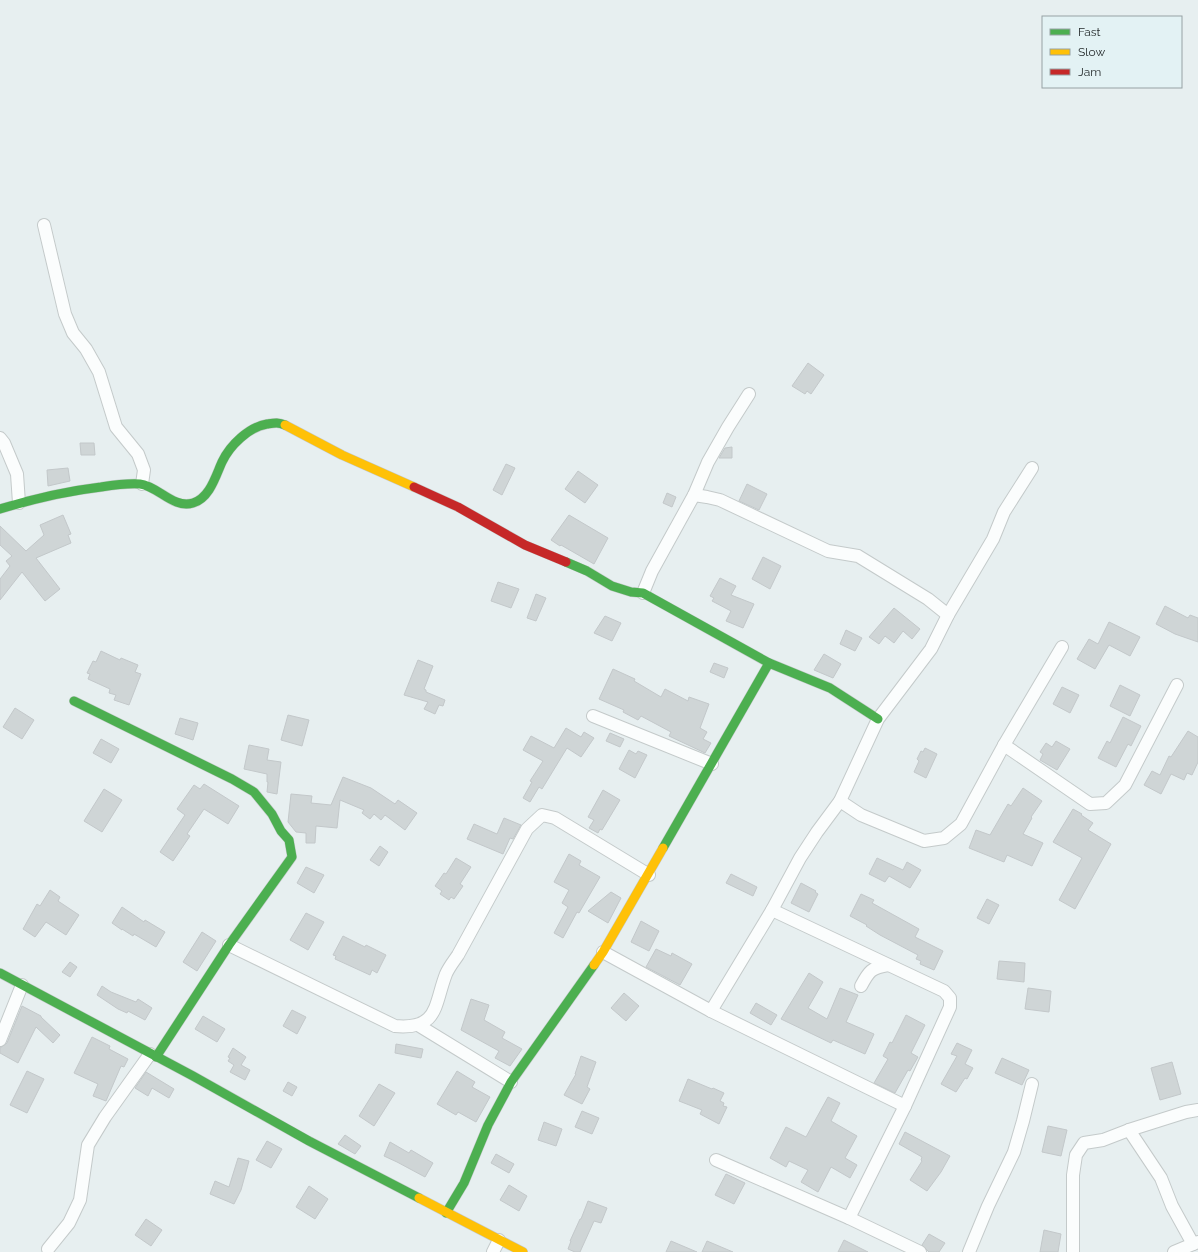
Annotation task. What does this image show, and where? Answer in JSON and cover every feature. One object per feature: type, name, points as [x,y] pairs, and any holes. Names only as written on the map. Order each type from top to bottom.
[{"type":"street","points":[[44,225],[65,314],[73,333],[86,349],[99,372],[116,428],[138,454],[144,470],[142,484]]},
{"type":"street","points":[[643,593],[652,571],[694,495],[708,462],[748,394]]},
{"type":"street","points":[[0,509],[19,503],[77,490],[121,484],[142,484],[180,504],[194,503],[205,496],[213,483],[223,460],[239,439],[260,425],[279,422],[342,455],[458,507],[525,545],[587,571],[612,586],[631,592],[643,593],[769,663],[830,688],[878,719]]},
{"type":"street","points":[[0,438],[4,443],[17,474],[19,503]]},
{"type":"street","points":[[711,1011],[772,910],[800,858],[840,801],[878,719],[931,649],[948,615],[993,539],[1004,512],[1032,468]]},
{"type":"street","points":[[694,495],[707,496],[720,500],[828,551],[858,556],[928,599],[948,615]]},
{"type":"street","points":[[840,801],[861,815],[924,841],[944,838],[961,824],[1004,745],[1062,647]]},
{"type":"street","points":[[446,1213],[464,1183],[488,1125],[511,1082],[604,952],[769,663]]},
{"type":"street","points":[[1004,745],[1090,804],[1106,803],[1125,785],[1177,685]]},
{"type":"street","points":[[48,1249],[68,1223],[80,1200],[88,1146],[105,1117],[153,1056],[228,945],[292,857],[289,840],[281,831],[272,814],[254,792],[232,779],[74,702]]},
{"type":"street","points":[[593,716],[712,764]]},
{"type":"street","points":[[228,945],[395,1026],[418,1026],[425,1022],[432,1014],[438,1003],[447,972],[458,955],[527,829],[542,815],[555,818],[649,874]]},
{"type":"street","points":[[772,910],[944,991],[950,998],[950,1007],[905,1106],[849,1218]]},
{"type":"street","points":[[604,952],[711,1011],[905,1106]]},
{"type":"street","points":[[861,986],[868,973],[875,967],[888,965]]},
{"type":"street","points":[[0,973],[310,1141],[523,1252]]},
{"type":"street","points":[[0,1040],[22,985]]},
{"type":"street","points":[[418,1026],[511,1082]]},
{"type":"street","points":[[969,1252],[988,1206],[1014,1152],[1032,1084]]},
{"type":"street","points":[[1073,1252],[1073,1175],[1076,1155],[1084,1144],[1103,1140],[1186,1112],[1198,1110]]},
{"type":"street","points":[[1129,1130],[1161,1178],[1172,1206],[1195,1243],[1174,1252]]},
{"type":"street","points":[[716,1160],[849,1218],[920,1252]]},
{"type":"street","points":[[493,1252],[499,1240]]},
{"type":"building","points":[[808,363],[824,375],[811,394],[807,391],[805,394],[792,386]]},
{"type":"building","points":[[80,443],[94,443],[95,455],[81,455]]},
{"type":"building","points":[[732,447],[732,458],[719,458],[725,448]]},
{"type":"building","points":[[506,464],[515,468],[502,495],[493,490]]},
{"type":"building","points":[[68,468],[70,481],[48,486],[47,470]]},
{"type":"building","points":[[578,471],[598,485],[585,503],[565,489]]},
{"type":"building","points":[[747,484],[767,494],[759,510],[739,501]]},
{"type":"building","points":[[667,493],[676,497],[672,507],[663,503]]},
{"type":"building","points":[[63,515],[71,534],[68,535],[71,543],[36,558],[60,589],[45,601],[22,572],[0,600],[0,579],[10,566],[6,561],[12,556],[0,545],[0,526],[26,551],[44,535],[40,525]]},
{"type":"building","points":[[569,515],[608,538],[594,564],[551,540]]},
{"type":"building","points":[[763,557],[781,566],[770,589],[752,579]]},
{"type":"building","points":[[720,578],[736,586],[731,595],[754,604],[743,628],[726,621],[731,611],[712,601],[714,598],[710,596]]},
{"type":"building","points":[[498,582],[519,589],[511,608],[491,601]]},
{"type":"building","points":[[536,594],[546,598],[536,621],[527,618]]},
{"type":"building","points":[[1165,606],[1188,618],[1190,615],[1198,618],[1198,642],[1175,634],[1156,624]]},
{"type":"building","points":[[894,608],[920,629],[912,639],[903,631],[894,643],[885,636],[879,644],[869,637]]},
{"type":"building","points":[[605,616],[621,623],[612,641],[594,633]]},
{"type":"building","points":[[1109,622],[1140,637],[1130,656],[1109,645],[1095,669],[1077,659],[1089,639],[1098,644]]},
{"type":"building","points":[[846,630],[862,638],[855,651],[840,644]]},
{"type":"building","points":[[101,651],[120,660],[121,658],[138,665],[135,672],[141,674],[129,705],[114,700],[116,695],[109,693],[110,689],[88,679],[90,674],[87,673],[93,661],[96,662]]},
{"type":"building","points":[[824,654],[841,664],[833,678],[814,670]]},
{"type":"building","points":[[418,660],[433,666],[424,689],[426,692],[445,700],[443,706],[439,705],[435,714],[424,709],[428,702],[404,695]]},
{"type":"building","points":[[714,663],[728,668],[724,678],[710,672]]},
{"type":"building","points":[[613,669],[635,679],[634,681],[661,697],[665,689],[688,701],[689,697],[709,704],[700,728],[707,732],[703,739],[711,743],[705,753],[669,736],[671,732],[641,716],[638,720],[623,712],[624,710],[599,699]]},
{"type":"building","points":[[1120,685],[1140,695],[1130,716],[1110,706]]},
{"type":"building","points":[[1062,687],[1079,695],[1070,713],[1053,704]]},
{"type":"building","points":[[15,708],[34,720],[22,739],[3,727]]},
{"type":"building","points":[[288,715],[309,720],[302,746],[281,740]]},
{"type":"building","points":[[1123,717],[1141,726],[1131,746],[1128,744],[1116,767],[1098,758],[1107,741],[1110,743]]},
{"type":"building","points":[[180,718],[198,723],[193,740],[175,734]]},
{"type":"building","points":[[566,728],[581,737],[584,732],[594,738],[581,757],[567,748],[542,789],[539,787],[530,802],[523,798],[532,782],[530,781],[543,761],[523,750],[531,736],[554,748]]},
{"type":"building","points":[[1188,731],[1198,737],[1198,762],[1192,775],[1187,773],[1184,780],[1171,774],[1161,794],[1144,785],[1152,771],[1160,775],[1169,756],[1171,757]]},
{"type":"building","points":[[610,733],[624,739],[620,747],[606,741]]},
{"type":"building","points":[[101,739],[119,749],[111,763],[93,753]]},
{"type":"building","points":[[1056,741],[1070,749],[1057,770],[1040,760],[1043,754],[1040,752],[1046,743],[1052,747]]},
{"type":"building","points":[[249,745],[269,749],[267,760],[281,762],[277,794],[267,792],[267,774],[244,769]]},
{"type":"building","points":[[925,748],[937,754],[926,778],[914,772],[919,761],[917,759],[921,751],[923,752]]},
{"type":"building","points":[[629,750],[636,754],[638,751],[647,755],[635,778],[619,769]]},
{"type":"building","points":[[343,777],[371,788],[395,804],[398,800],[417,813],[405,830],[385,815],[381,820],[374,814],[370,819],[362,813],[364,810],[340,800],[337,828],[316,826],[315,843],[306,843],[306,833],[296,832],[288,822],[291,794],[312,796],[311,803],[331,805]]},
{"type":"building","points":[[204,784],[239,806],[228,824],[204,809],[187,834],[190,836],[173,861],[160,852],[185,815],[177,809],[194,785],[200,789]]},
{"type":"building","points":[[1023,788],[1042,801],[1031,817],[1032,818],[1023,834],[1043,843],[1032,866],[1007,855],[1004,862],[969,848],[976,830],[990,835],[1008,804],[1011,806]]},
{"type":"building","points":[[104,789],[122,800],[102,832],[84,821]]},
{"type":"building","points":[[603,790],[620,800],[602,830],[600,829],[598,833],[589,828],[594,820],[588,817]]},
{"type":"building","points":[[1073,809],[1093,823],[1088,830],[1111,844],[1075,909],[1059,900],[1082,858],[1053,842]]},
{"type":"building","points":[[504,818],[521,825],[513,839],[510,838],[503,854],[467,839],[474,824],[497,834]]},
{"type":"building","points":[[380,846],[388,852],[379,866],[370,860]]},
{"type":"building","points":[[569,854],[581,861],[579,865],[600,877],[579,913],[577,912],[563,938],[554,933],[568,907],[562,903],[569,890],[554,882]]},
{"type":"building","points":[[456,858],[471,867],[460,884],[463,886],[454,899],[451,897],[449,900],[440,894],[442,891],[435,886],[444,873],[446,874]]},
{"type":"building","points":[[877,858],[903,870],[907,862],[921,870],[910,888],[889,876],[885,882],[869,874]]},
{"type":"building","points":[[306,867],[324,875],[314,893],[297,883]]},
{"type":"building","points":[[731,874],[757,887],[753,896],[726,883]]},
{"type":"building","points":[[801,883],[816,891],[815,892],[818,894],[809,912],[791,903]]},
{"type":"building","points":[[50,890],[60,897],[58,901],[79,915],[66,935],[46,922],[35,937],[23,929],[37,904],[40,906]]},
{"type":"building","points":[[611,892],[621,898],[608,923],[588,911]]},
{"type":"building","points":[[861,894],[874,900],[872,903],[919,929],[915,937],[943,951],[934,970],[920,964],[921,961],[916,959],[918,955],[880,935],[866,926],[867,925],[850,916]]},
{"type":"building","points":[[987,899],[999,905],[989,924],[977,918]]},
{"type":"building","points":[[122,907],[144,922],[145,920],[165,932],[156,947],[134,934],[133,936],[122,930],[112,923]]},
{"type":"building","points":[[306,913],[324,922],[308,950],[290,940]]},
{"type":"building","points":[[641,921],[659,931],[649,951],[631,942]]},
{"type":"building","points":[[202,932],[216,941],[197,971],[183,962]]},
{"type":"building","points":[[343,936],[386,955],[377,973],[372,970],[370,975],[335,959],[336,956],[333,955]]},
{"type":"building","points":[[656,949],[671,956],[672,953],[692,964],[680,985],[646,967]]},
{"type":"building","points":[[999,961],[1025,963],[1024,982],[997,979]]},
{"type":"building","points":[[70,962],[77,967],[70,977],[62,972]]},
{"type":"building","points":[[809,973],[823,982],[808,1008],[827,1019],[840,988],[858,995],[846,1022],[874,1034],[865,1054],[833,1040],[831,1043],[781,1019]]},
{"type":"building","points":[[102,986],[111,992],[136,1002],[138,999],[152,1008],[145,1020],[128,1011],[127,1013],[118,1009],[97,995]]},
{"type":"building","points":[[1028,988],[1051,991],[1049,1012],[1025,1009]]},
{"type":"building","points":[[624,993],[639,1006],[626,1021],[611,1008]]},
{"type":"building","points":[[471,999],[489,1005],[484,1020],[505,1032],[502,1038],[522,1049],[510,1066],[495,1058],[499,1051],[461,1030]]},
{"type":"building","points":[[756,1003],[777,1015],[771,1025],[750,1013]]},
{"type":"building","points":[[22,1006],[41,1016],[60,1035],[53,1043],[36,1027],[18,1063],[0,1053],[0,1048],[7,1043]]},
{"type":"building","points":[[292,1010],[306,1017],[297,1034],[283,1026]]},
{"type":"building","points":[[906,1015],[925,1025],[911,1053],[918,1057],[910,1071],[908,1070],[895,1093],[874,1083],[888,1059],[883,1056],[890,1042],[892,1043]]},
{"type":"building","points":[[203,1016],[225,1029],[217,1042],[195,1029]]},
{"type":"building","points":[[92,1037],[110,1046],[109,1049],[128,1059],[124,1067],[121,1066],[106,1101],[93,1096],[98,1084],[74,1073]]},
{"type":"building","points":[[957,1043],[972,1050],[965,1064],[973,1068],[967,1079],[965,1078],[956,1092],[941,1084],[957,1056],[951,1054]]},
{"type":"building","points":[[396,1044],[423,1049],[421,1058],[395,1053]]},
{"type":"building","points":[[233,1048],[246,1057],[241,1065],[250,1070],[245,1080],[230,1072],[234,1065],[228,1061],[230,1058],[228,1057]]},
{"type":"building","points":[[581,1056],[596,1062],[587,1087],[590,1089],[582,1104],[564,1095],[576,1074]]},
{"type":"building","points":[[1002,1058],[1029,1070],[1022,1085],[995,1073]]},
{"type":"building","points":[[1172,1062],[1181,1094],[1160,1100],[1151,1068]]},
{"type":"building","points":[[27,1071],[44,1079],[27,1113],[10,1105]]},
{"type":"building","points":[[457,1071],[475,1082],[472,1087],[490,1097],[476,1122],[458,1112],[456,1115],[437,1104]]},
{"type":"building","points":[[146,1072],[174,1089],[169,1098],[152,1088],[148,1096],[135,1088]]},
{"type":"building","points":[[688,1079],[724,1093],[720,1101],[724,1103],[723,1106],[727,1107],[719,1124],[700,1114],[702,1110],[679,1101]]},
{"type":"building","points":[[288,1082],[297,1087],[292,1096],[283,1091]]},
{"type":"building","points":[[379,1084],[395,1093],[374,1126],[359,1116]]},
{"type":"building","points":[[828,1097],[840,1103],[831,1121],[857,1136],[845,1158],[857,1165],[850,1178],[831,1167],[818,1192],[801,1182],[808,1170],[789,1161],[786,1167],[770,1158],[786,1127],[806,1137]]},
{"type":"building","points":[[582,1111],[599,1118],[592,1134],[575,1127]]},
{"type":"building","points":[[544,1122],[562,1129],[556,1146],[538,1140]]},
{"type":"building","points":[[1048,1126],[1067,1130],[1061,1156],[1042,1152]]},
{"type":"building","points":[[905,1132],[950,1156],[941,1172],[927,1191],[910,1180],[922,1161],[922,1157],[899,1144]]},
{"type":"building","points":[[345,1135],[361,1146],[355,1154],[338,1144]]},
{"type":"building","points":[[267,1141],[282,1149],[271,1168],[256,1160]]},
{"type":"building","points":[[390,1142],[409,1153],[411,1150],[433,1163],[425,1177],[384,1156]]},
{"type":"building","points":[[496,1154],[514,1164],[509,1173],[491,1163]]},
{"type":"building","points":[[238,1158],[249,1161],[241,1190],[234,1204],[210,1194],[215,1181],[229,1187]]},
{"type":"building","points":[[726,1174],[745,1183],[734,1204],[715,1195]]},
{"type":"building","points":[[509,1185],[527,1196],[519,1211],[500,1200]]},
{"type":"building","points":[[309,1186],[328,1199],[315,1219],[296,1207]]},
{"type":"building","points":[[588,1201],[607,1208],[601,1223],[594,1221],[580,1252],[575,1252],[568,1249],[570,1241]]},
{"type":"building","points":[[146,1219],[162,1230],[151,1246],[135,1235]]},
{"type":"building","points":[[1044,1230],[1061,1234],[1058,1252],[1040,1252]]},
{"type":"building","points":[[929,1234],[945,1243],[939,1252],[929,1252],[922,1245]]},
{"type":"building","points":[[844,1240],[868,1252],[838,1252]]},
{"type":"building","points":[[671,1241],[697,1252],[666,1252]]},
{"type":"building","points":[[707,1241],[733,1252],[702,1252]]},
{"type":"traffic: fast","points":[[0,509],[63,493],[130,484],[147,486],[179,503],[193,503],[204,496],[212,486],[225,456],[235,443],[247,433],[260,426],[276,423],[285,425]]},
{"type":"traffic: fast","points":[[566,562],[587,571],[612,586],[631,592],[643,593],[769,663],[830,688],[878,719]]},
{"type":"traffic: fast","points":[[663,848],[769,663]]},
{"type":"traffic: fast","points":[[74,701],[232,779],[254,792],[272,814],[281,831],[289,840],[292,857],[229,945],[156,1057]]},
{"type":"traffic: fast","points":[[446,1213],[464,1183],[488,1125],[511,1082],[594,965]]},
{"type":"traffic: fast","points":[[0,973],[193,1076],[309,1141],[419,1198]]},
{"type":"traffic: slow","points":[[285,425],[342,455],[414,487]]},
{"type":"traffic: slow","points":[[594,965],[663,848]]},
{"type":"traffic: slow","points":[[419,1198],[523,1252]]},
{"type":"traffic: jam","points":[[414,487],[458,507],[525,545],[566,562]]}]
